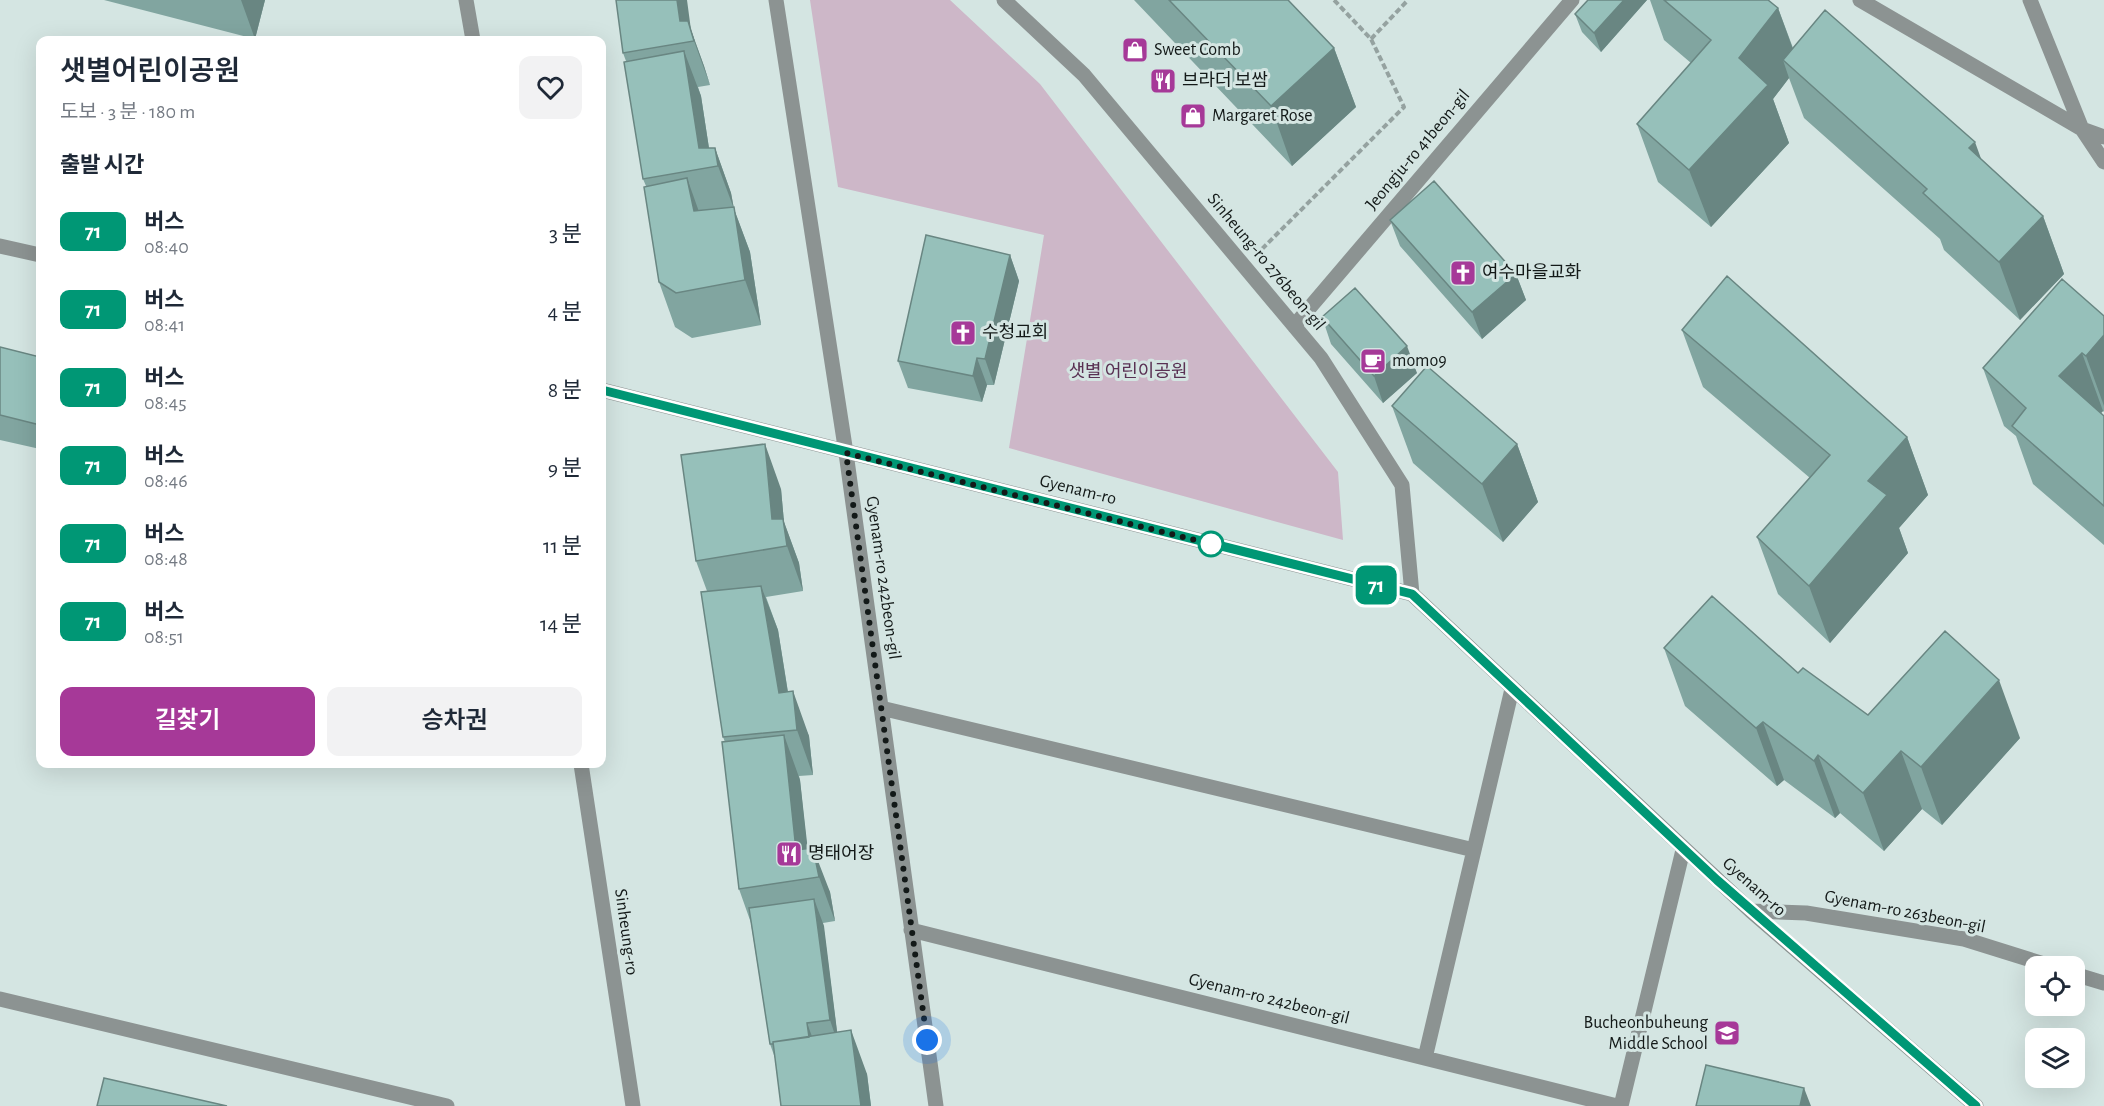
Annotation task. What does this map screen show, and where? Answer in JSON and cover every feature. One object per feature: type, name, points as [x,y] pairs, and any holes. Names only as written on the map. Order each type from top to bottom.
[{"type":"street","points":[[466,0],[471,36]]},
{"type":"street","name":"Gyenam-ro 242beon-gil","points":[[776,0],[846,453],[936,1106]]},
{"type":"street","name":"Sinheung-ro 276beon-gil","points":[[1004,0],[1084,75],[1321,358],[1402,485],[1412,594]]},
{"type":"street","name":"Jeongju-ro 41beon-gil","points":[[1294,326],[1572,0]]},
{"type":"street","points":[[1860,0],[2082,129],[2104,136]]},
{"type":"street","points":[[2030,0],[2082,129],[2104,162]]},
{"type":"street","points":[[0,246],[36,254]]},
{"type":"street","name":"Gyenam-ro","points":[[606,391],[1412,594],[1751,911],[1976,1106]]},
{"type":"street","points":[[1425,1058],[1512,689]]},
{"type":"street","points":[[881,708],[1474,850]]},
{"type":"street","name":"Sinheung-ro","points":[[582,768],[633,1106]]},
{"type":"street","points":[[1619,1106],[1683,849]]},
{"type":"street","name":"Gyenam-ro 263beon-gil","points":[[1751,911],[1806,913],[1964,939],[2025,958]]},
{"type":"street","name":"Gyenam-ro 242beon-gil","points":[[911,930],[1619,1106]]},
{"type":"street","points":[[2085,977],[2104,983]]},
{"type":"street","points":[[0,999],[447,1106]]},
{"type":"path","points":[[1244,267],[1404,107],[1371,39],[1334,0]]},
{"type":"path","points":[[1371,39],[1408,0]]},
{"type":"green space","name":"샛별 어린이공원","points":[[810,0],[950,0],[1040,84],[1338,472],[1343,540],[1009,448],[1044,235],[838,187]]},
{"type":"building","points":[[616,0],[677,0],[680,21],[688,21],[694,41],[623,53]]},
{"type":"building","points":[[1169,0],[1288,0],[1334,48],[1271,106]]},
{"type":"building","points":[[1588,0],[1624,0],[1594,33],[1575,14]]},
{"type":"building","points":[[1664,0],[1768,0],[1778,8],[1739,58],[1768,85],[1689,170],[1637,124],[1711,40]]},
{"type":"building","points":[[1825,10],[1975,142],[1969,148],[2043,216],[1999,262],[1923,193],[1927,189],[1783,60]]},
{"type":"building","points":[[684,51],[699,148],[715,148],[718,166],[643,179],[624,62]]},
{"type":"building","points":[[687,178],[694,211],[734,207],[745,280],[676,293],[659,282],[644,187]]},
{"type":"building","name":"여수마을교화","points":[[1434,181],[1516,274],[1472,312],[1390,220]]},
{"type":"building","name":"수청교회","points":[[926,235],[1010,255],[985,359],[977,358],[973,376],[898,361]]},
{"type":"building","points":[[1727,276],[1907,437],[1868,481],[1887,495],[1809,586],[1757,537],[1830,455],[1682,330]]},
{"type":"building","points":[[2062,279],[2104,316],[2104,335],[2086,356],[2082,353],[2059,376],[2104,416],[2104,506],[2012,426],[2026,408],[1983,368]]},
{"type":"building","points":[[1355,288],[1407,346],[1374,376],[1322,317]]},
{"type":"building","points":[[0,347],[36,356],[36,424],[0,415]]},
{"type":"building","points":[[1427,366],[1517,444],[1482,484],[1392,406]]},
{"type":"building","points":[[765,444],[772,519],[783,519],[787,546],[696,561],[681,455]]},
{"type":"building","points":[[761,586],[779,693],[793,691],[797,730],[723,737],[701,592]]},
{"type":"building","points":[[1712,596],[1798,673],[1803,668],[1868,715],[1945,631],[1999,680],[1921,767],[1901,751],[1863,793],[1818,755],[1814,761],[1763,722],[1756,728],[1664,648]]},
{"type":"building","points":[[784,735],[796,850],[813,848],[819,877],[739,889],[722,742]]},
{"type":"building","points":[[814,899],[830,1020],[807,1023],[809,1037],[770,1044],[749,908]]},
{"type":"building","points":[[851,1030],[861,1106],[781,1106],[773,1042]]},
{"type":"building","points":[[1706,1065],[1804,1088],[1800,1106],[1696,1106]]},
{"type":"building","points":[[104,1078],[227,1106],[97,1106]]},
{"type":"bus line","name":"71","points":[[606,391],[1412,594],[1751,911],[1976,1106]]},
{"type":"place","name":"Sweet Comb","points":[[1135,50]]},
{"type":"place","name":"브라더 보쌈","points":[[1163,81]]},
{"type":"place","name":"Margaret Rose","points":[[1193,116]]},
{"type":"place","name":"여수마을교화","points":[[1463,273]]},
{"type":"place","name":"수청교회","points":[[963,333]]},
{"type":"place","name":"momo9","points":[[1373,361]]},
{"type":"place","name":"명태어장","points":[[789,854]]},
{"type":"place","name":"Bucheonbuheung Middle School","points":[[1727,1033]]},
{"type":"route","points":[[927,1040],[846,453],[1211,544]]}]
